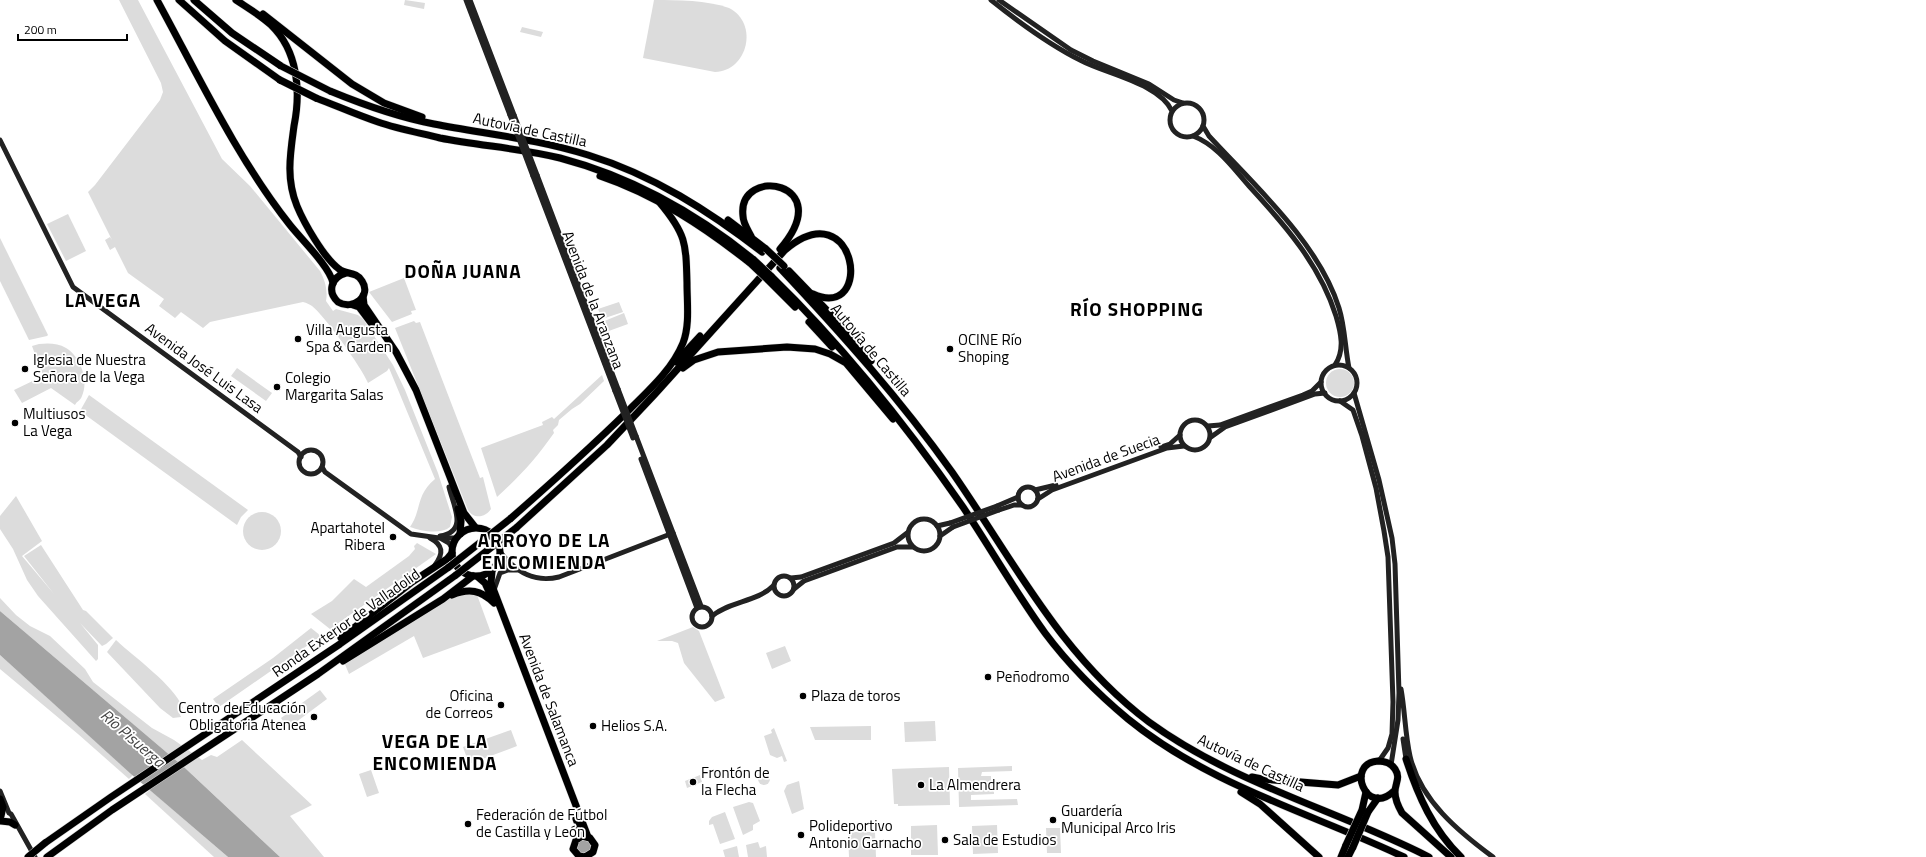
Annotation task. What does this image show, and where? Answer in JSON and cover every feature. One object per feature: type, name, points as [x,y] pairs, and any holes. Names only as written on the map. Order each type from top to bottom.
[{"type":"highway","points":[[157,0],[251,170],[280,212],[330,273],[333,283],[332,292],[335,300],[344,305],[359,307],[381,335],[403,372],[413,392],[460,513],[458,536],[447,559],[434,565],[339,642]]},
{"type":"highway","name":"Autovía de Castilla","points":[[179,0],[225,41],[280,80],[316,98],[379,122],[441,138],[533,152],[566,160],[616,176],[655,193],[723,235],[828,336],[874,389],[965,511],[1046,634],[1079,673],[1110,704],[1169,749],[1216,776],[1361,837],[1404,857]]},
{"type":"highway","name":"Autovía de Castilla","points":[[194,0],[232,33],[281,66],[330,91],[383,112],[433,124],[563,148],[610,162],[643,176],[698,205],[730,227],[764,251],[782,267],[884,383],[935,448],[975,506],[1044,613],[1089,667],[1117,695],[1149,721],[1176,740],[1223,767],[1368,828],[1429,857]]},
{"type":"highway","points":[[237,0],[271,25],[282,39],[292,58],[296,71],[298,88],[297,114],[289,160],[289,174],[292,191],[300,213],[310,232],[334,265],[346,273]]},
{"type":"highway","points":[[237,0],[271,19],[340,75],[384,103],[430,120],[481,132]]},
{"type":"highway","points":[[441,138],[531,156],[582,169],[619,183],[660,203],[693,222],[752,262]]},
{"type":"highway","points":[[643,176],[676,188],[712,209],[751,236],[764,251]]},
{"type":"highway","points":[[657,381],[787,241],[794,231],[799,213],[797,201],[788,190],[777,186],[766,186],[758,188],[748,196],[743,207],[743,218],[751,236]]},
{"type":"highway","points":[[657,381],[680,351],[685,338],[687,312],[685,245],[677,225],[660,203]]},
{"type":"highway","points":[[655,394],[785,250],[804,237],[824,235],[836,240],[846,250],[851,262],[850,280],[845,289],[835,297],[824,298],[812,294]]},
{"type":"highway","points":[[782,267],[812,294],[884,377],[923,428],[935,448]]},
{"type":"highway","points":[[333,283],[338,276],[346,273],[354,273],[361,279],[364,285],[364,305],[396,352],[416,390],[464,513],[475,527]]},
{"type":"highway","points":[[769,278],[846,363],[965,511]]},
{"type":"highway","points":[[353,305],[363,296]]},
{"type":"highway","points":[[655,394],[687,364],[704,355],[718,352],[787,347],[804,348],[830,354],[846,363]]},
{"type":"highway","name":"Ronda Exterior de Valladolid","points":[[28,857],[45,843],[111,797],[318,659],[339,642],[450,567],[510,519],[575,462],[657,381]]},
{"type":"highway","name":"Ronda Exterior de Valladolid","points":[[49,856],[122,804],[205,748],[334,664],[456,575],[516,528],[581,470],[655,394]]},
{"type":"highway","points":[[345,656],[443,599],[475,576],[494,568],[501,553],[496,538],[491,532],[484,528],[475,527],[467,529],[458,536]]},
{"type":"highway","points":[[452,550],[456,566],[460,571],[475,576]]},
{"type":"highway","name":"Avenida de Salamanca","points":[[494,568],[491,583],[588,837]]},
{"type":"highway","name":"Avenida de Salamanca","points":[[475,576],[485,582],[494,603],[579,827],[578,837]]},
{"type":"highway","points":[[443,599],[458,593],[472,590],[487,596],[494,603]]},
{"type":"highway","points":[[1406,759],[1422,804],[1436,828],[1461,857]]},
{"type":"highway","points":[[1223,767],[1262,779],[1344,784],[1361,776],[1370,764],[1379,761],[1391,765],[1397,774],[1397,786],[1394,791],[1384,798],[1378,798],[1366,792],[1362,787],[1361,776]]},
{"type":"highway","points":[[1216,776],[1260,804],[1319,857]]},
{"type":"highway","points":[[1394,791],[1402,813],[1451,857]]},
{"type":"highway","points":[[1365,811],[1366,792]]},
{"type":"highway","points":[[1341,857],[1349,846],[1365,811],[1378,798]]},
{"type":"highway","points":[[0,799],[3,807],[0,819]]},
{"type":"highway","points":[[0,819],[5,813],[9,813]]},
{"type":"highway","points":[[0,819],[15,825]]},
{"type":"highway","points":[[578,837],[588,837],[595,845],[594,854],[585,857],[579,856],[573,849],[574,843],[578,837]]},
{"type":"highway","points":[[1348,857],[1349,846]]},
{"type":"street","name":"Avenida de la Aranzana","points":[[466,0],[512,115]]},
{"type":"street","name":"Avenida de la Aranzana","points":[[470,0],[535,176],[699,607]]},
{"type":"street","points":[[991,0],[1074,57],[1147,88],[1165,100],[1172,111]]},
{"type":"street","points":[[999,0],[1071,50],[1093,61],[1150,84],[1174,100],[1183,103]]},
{"type":"street","points":[[1194,136],[1203,126],[1204,120],[1200,108],[1189,102],[1183,103],[1172,111],[1170,121],[1175,132],[1184,137],[1194,136],[1210,144],[1285,228],[1315,266],[1331,299],[1338,324],[1342,347],[1341,356],[1335,365],[1327,370],[1321,382],[1312,391],[1220,425],[1208,426]]},
{"type":"street","points":[[1203,126],[1209,136],[1289,225],[1319,264],[1339,308],[1350,368]]},
{"type":"street","name":"Avenida José Luis Lasa","points":[[0,140],[73,287],[301,454]]},
{"type":"street","points":[[1321,382],[1325,393],[1333,400],[1345,400],[1354,393],[1358,381],[1355,373],[1350,368],[1335,365]]},
{"type":"street","points":[[1211,437],[1208,426],[1200,420],[1191,420],[1184,425],[1180,435],[1184,446],[1194,450],[1201,450],[1208,445],[1211,437],[1226,427],[1315,394],[1325,393]]},
{"type":"street","points":[[1354,393],[1379,480],[1392,538],[1395,564],[1399,693],[1397,725],[1391,765]]},
{"type":"street","points":[[1340,401],[1353,410],[1362,436],[1377,495],[1388,557],[1393,702],[1392,734],[1388,748],[1379,761]]},
{"type":"street","name":"Avenida de Suecia","points":[[1036,490],[1051,487],[1170,444],[1180,435]]},
{"type":"street","name":"Avenida de Suecia","points":[[1038,499],[1052,490],[1167,448],[1184,446]]},
{"type":"street","points":[[312,450],[321,454],[323,462],[322,470],[312,474],[303,471],[300,462],[301,454],[312,450]]},
{"type":"street","points":[[322,470],[411,534],[439,538],[458,536]]},
{"type":"street","points":[[429,537],[450,534],[454,531],[457,525],[458,519],[449,487]]},
{"type":"street","points":[[937,526],[952,525],[998,508],[1018,497],[1020,491],[1024,487],[1030,487],[1036,490],[1038,499],[1032,506],[1014,505],[998,508]]},
{"type":"street","points":[[1018,497],[1022,505]]},
{"type":"street","points":[[712,613],[766,593],[773,586],[775,580],[780,576],[791,578],[801,577],[894,544],[907,533],[910,525],[922,519],[930,520],[937,526],[940,536]]},
{"type":"street","points":[[907,533],[909,543],[912,547],[920,552],[930,551],[937,545],[940,536],[952,525]]},
{"type":"street","points":[[501,553],[510,565],[517,570],[535,578],[551,578],[671,533]]},
{"type":"street","points":[[429,537],[440,545],[442,551],[441,558],[434,565]]},
{"type":"street","points":[[439,538],[450,543],[452,550]]},
{"type":"street","points":[[766,593],[776,594],[783,597],[787,596],[804,581],[897,547],[912,547]]},
{"type":"street","points":[[494,568],[510,565]]},
{"type":"street","points":[[494,591],[500,574],[503,571],[517,570]]},
{"type":"street","points":[[791,578],[794,589]]},
{"type":"street","points":[[773,586],[776,594]]},
{"type":"street","points":[[699,607],[706,607],[712,613],[712,621],[708,625],[698,626],[692,618],[693,612],[699,607]]},
{"type":"street","points":[[1399,677],[1403,696],[1404,726],[1410,758],[1418,776],[1434,803],[1450,822],[1493,857]]},
{"type":"street","points":[[1399,693],[1406,759]]},
{"type":"street","points":[[0,791],[15,825],[35,857]]},
{"type":"street","points":[[0,791],[35,857]]},
{"type":"street","points":[[0,799],[11,814],[35,857]]},
{"type":"shaded area","points":[[119,0],[138,0],[222,159],[250,186],[320,271],[326,286],[326,301],[333,311],[336,309],[358,315],[363,319],[393,365],[405,390],[438,473],[452,517],[450,527],[436,532],[419,530],[410,527],[414,521],[424,491],[435,479],[389,368],[387,371],[368,383],[351,354],[318,311],[312,306],[303,302],[210,322],[203,328],[181,312],[175,318],[159,306],[164,299],[128,273],[115,247],[110,250],[105,240],[110,237],[112,240],[88,192],[160,100],[163,92],[161,83]]},
{"type":"shaded area","points":[[405,0],[425,3],[424,9],[404,5]]},
{"type":"shaded area","points":[[654,0],[683,0],[702,2],[729,8],[738,15],[744,24],[746,45],[742,55],[735,64],[726,70],[715,72],[643,58]]},
{"type":"shaded area","points":[[522,27],[543,32],[541,37],[520,32]]},
{"type":"shaded area","points":[[68,214],[86,251],[66,261],[47,224]]},
{"type":"shaded area","points":[[0,238],[48,335],[47,336],[29,340],[0,281]]},
{"type":"shaded area","points":[[404,278],[416,310],[411,311],[412,314],[392,322],[369,292]]},
{"type":"shaded area","points":[[619,302],[623,312],[602,319],[598,309]]},
{"type":"shaded area","points":[[624,313],[628,324],[606,332],[602,322]]},
{"type":"shaded area","points":[[414,321],[416,323],[420,322],[480,478],[483,477],[491,509],[486,514],[477,516],[473,515],[468,510],[395,328]]},
{"type":"shaded area","points":[[39,344],[63,346],[76,357],[80,363],[85,383],[81,398],[75,405],[51,388],[22,403],[14,390],[43,376],[32,346]]},
{"type":"shaded area","points":[[237,368],[272,393],[266,401],[231,376]]},
{"type":"shaded area","points":[[1340,369],[1350,373],[1354,383],[1350,393],[1340,397],[1330,393],[1326,383],[1330,373]]},
{"type":"shaded area","points":[[602,375],[604,381],[580,404],[559,420],[558,425],[553,430],[554,433],[534,459],[497,497],[481,448],[543,425],[542,422],[552,417],[554,419]]},
{"type":"shaded area","points":[[89,395],[248,510],[241,517],[237,525],[80,411]]},
{"type":"shaded area","points":[[16,496],[42,541],[22,556],[54,594],[24,556],[41,545],[83,610],[86,611],[113,638],[102,646],[80,623],[98,645],[98,659],[96,661],[38,596],[27,580],[13,549],[0,529],[0,516]]},
{"type":"shaded area","points":[[262,512],[272,515],[278,521],[281,531],[278,541],[272,547],[262,550],[252,547],[246,541],[243,531],[246,521],[252,515]]},
{"type":"shaded area","points":[[417,543],[436,554],[330,629],[311,614],[332,601],[354,579],[366,587],[409,556],[415,549],[414,546]]},
{"type":"shaded area","points":[[476,592],[491,633],[423,658],[414,636],[349,674],[344,662],[443,601],[458,594]]},
{"type":"shaded area","points":[[0,598],[16,615],[30,626],[50,636],[85,669],[93,682],[152,728],[174,740],[202,760],[211,755],[217,757],[242,740],[312,805],[290,816],[324,857],[280,857],[185,768],[0,611]]},
{"type":"shaded area","points":[[693,627],[699,631],[725,698],[715,702],[684,663],[678,643],[672,641],[657,641]]},
{"type":"shaded area","points":[[311,628],[321,636],[219,707],[213,699],[273,658]]},
{"type":"shaded area","points":[[116,640],[163,681],[171,690],[183,708],[178,710],[181,717],[173,718],[160,708],[107,652]]},
{"type":"shaded area","points":[[785,646],[791,661],[772,669],[766,653]]},
{"type":"shaded area","points":[[0,655],[133,775],[129,779],[0,669]]},
{"type":"shaded area","points":[[320,690],[327,699],[288,728],[281,718]]},
{"type":"shaded area","points":[[935,721],[936,741],[905,742],[904,722]]},
{"type":"shaded area","points":[[871,726],[871,740],[815,740],[810,727]]},
{"type":"shaded area","points":[[774,728],[787,761],[784,762],[782,756],[777,758],[770,755],[764,736],[772,733],[771,730]]},
{"type":"shaded area","points":[[511,730],[517,746],[469,764],[463,747]]},
{"type":"shaded area","points":[[1012,766],[1012,771],[982,772],[981,776],[991,776],[991,784],[994,784],[994,794],[971,795],[971,800],[1017,799],[1018,805],[959,807],[958,768]]},
{"type":"shaded area","name":"La Almendrera","points":[[949,767],[950,805],[898,806],[898,804],[894,804],[892,769]]},
{"type":"shaded area","points":[[371,770],[379,793],[367,797],[359,774]]},
{"type":"shaded area","points":[[764,773],[768,775],[770,779],[768,783],[764,785],[760,783],[758,779],[760,775]]},
{"type":"shaded area","name":"Frontón de la Flecha","points":[[700,775],[702,782],[687,788],[685,781]]},
{"type":"shaded area","points":[[799,781],[804,809],[792,814],[784,791],[787,785]]},
{"type":"shaded area","points":[[150,790],[228,857],[214,857],[145,794]]},
{"type":"shaded area","points":[[749,802],[753,803],[760,821],[753,825],[753,830],[743,835],[733,807]]},
{"type":"shaded area","points":[[725,812],[735,839],[720,844],[713,824],[709,825],[709,821],[712,817]]},
{"type":"shaded area","points":[[937,825],[938,855],[911,855],[911,826]]},
{"type":"shaded area","points":[[997,825],[998,853],[973,854],[972,826]]},
{"type":"shaded area","points":[[1046,828],[1060,828],[1061,853],[1047,853]]},
{"type":"shaded area","points":[[848,832],[875,832],[876,857],[849,857]]},
{"type":"shaded area","points":[[758,842],[760,848],[766,846],[767,857],[748,857],[746,845]]},
{"type":"shaded area","points":[[737,846],[739,857],[725,857],[723,850]]},
{"type":"water","name":"Río Pisuerga","points":[[0,611],[185,768],[280,857],[228,857],[131,774],[0,655]]},
{"type":"water","points":[[584,840],[589,842],[591,847],[589,852],[584,854],[579,852],[577,847],[579,842]]},
{"type":"place","name":"Villa Augusta Spa & Garden","points":[[298,339]]},
{"type":"place","name":"OCINE Río Shoping","points":[[950,349]]},
{"type":"place","name":"Iglesia de Nuestra Señora de la Vega","points":[[25,369]]},
{"type":"place","name":"Colegio Margarita Salas","points":[[277,387]]},
{"type":"place","name":"Multiusos La Vega","points":[[15,423]]},
{"type":"place","name":"Apartahotel Ribera","points":[[393,537]]},
{"type":"place","name":"Peñodromo","points":[[988,677]]},
{"type":"place","name":"Plaza de toros","points":[[803,696]]},
{"type":"place","name":"Oficina de Correos","points":[[501,705]]},
{"type":"place","name":"Centro de Educación Obligatoria Atenea","points":[[314,717]]},
{"type":"place","name":"Helios S.A.","points":[[593,726]]},
{"type":"place","name":"Frontón de la Flecha","points":[[693,782]]},
{"type":"place","name":"La Almendrera","points":[[921,785]]},
{"type":"place","name":"Guardería Municipal Arco Iris","points":[[1053,820]]},
{"type":"place","name":"Federación de Fútbol de Castilla y León","points":[[468,824]]},
{"type":"place","name":"Polideportivo Antonio Garnacho","points":[[801,835]]},
{"type":"place","name":"Sala de Estudios","points":[[945,840]]},
{"type":"district","name":"DOÑA JUANA","points":[[463,271]]},
{"type":"district","name":"LA VEGA","points":[[103,300]]},
{"type":"district","name":"RÍO SHOPPING","points":[[1137,309]]},
{"type":"district","name":"ARROYO DE LA ENCOMIENDA","points":[[544,551]]},
{"type":"district","name":"VEGA DE LA ENCOMIENDA","points":[[435,752]]}]
